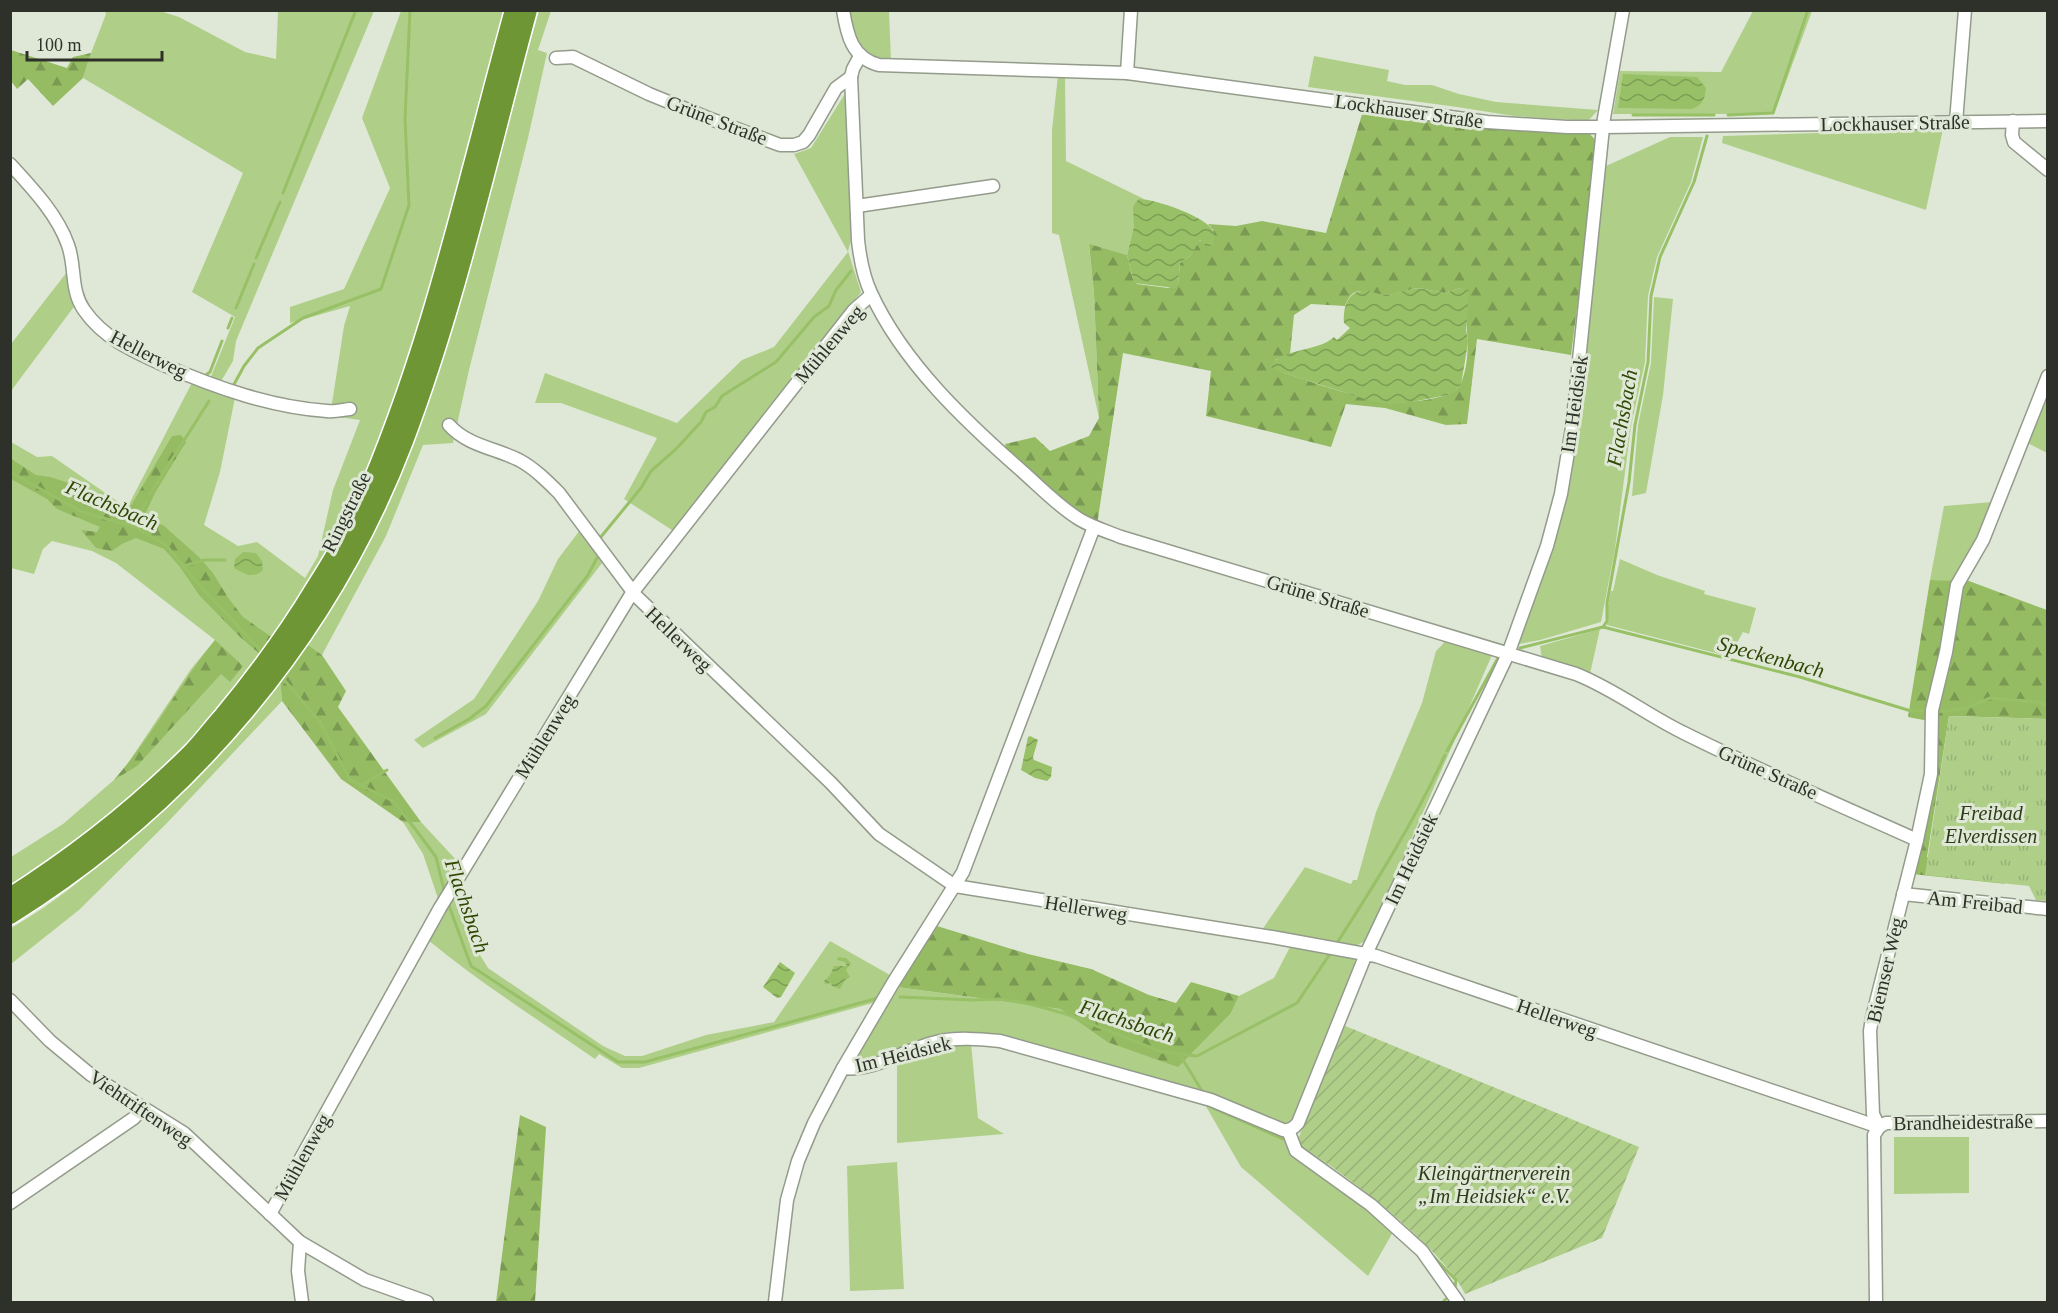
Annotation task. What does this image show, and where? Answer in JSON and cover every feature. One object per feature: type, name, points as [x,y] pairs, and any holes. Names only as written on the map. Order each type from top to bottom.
[{"type":"highway","name":"Ringstraße","points":[[301,626],[329,565],[361,507],[390,437],[415,366],[463,203],[514,10]]},
{"type":"highway","name":"Ringstraße","points":[[10,915],[73,874],[138,820],[205,758],[342,573],[374,512],[404,442],[429,370],[477,207],[528,10]]},
{"type":"highway","name":"Ringstraße","points":[[10,897],[55,869],[128,811],[257,687]]},
{"type":"street","points":[[843,10],[849,38],[860,56]]},
{"type":"street","points":[[1127,73],[1131,10]]},
{"type":"street","name":"Im Heidsiek","points":[[843,1068],[856,1070],[871,1066],[937,1041],[969,1039],[1000,1041],[1211,1100],[1288,1130],[1298,1123],[1366,954],[1508,654],[1547,546],[1561,494],[1577,388],[1604,118],[1623,10]]},
{"type":"street","points":[[1956,122],[1965,10]]},
{"type":"street","name":"Lockhauser Straße","points":[[860,56],[872,63],[886,66],[1127,73],[1487,122],[1567,127],[2048,121]]},
{"type":"street","name":"Grüne Straße","points":[[860,56],[851,77],[857,207],[861,261],[872,294],[907,352],[961,416],[1078,518],[1094,527],[1159,549],[1593,680],[1705,744],[1917,840]]},
{"type":"street","name":"Grüne Straße","points":[[556,58],[573,57],[649,94],[780,145],[794,145],[803,142],[836,88],[851,77]]},
{"type":"street","points":[[2013,121],[2014,142],[2048,170]]},
{"type":"street","name":"Hellerweg","points":[[10,164],[48,209],[64,235],[71,256],[74,288],[83,309],[96,325],[118,342],[229,391],[300,407],[329,411],[350,409]]},
{"type":"street","points":[[857,207],[993,186]]},
{"type":"street","name":"Mühlenweg","points":[[270,1214],[440,908],[632,593],[854,310],[872,294]]},
{"type":"street","name":"Biemser Weg","points":[[1876,1302],[1874,1135],[1879,1126],[1873,1114],[1870,1031],[1931,774],[1932,710],[1946,652],[1957,585],[1983,540],[2048,376]]},
{"type":"street","name":"Hellerweg","points":[[449,425],[467,441],[519,460],[548,482],[559,493],[632,593],[831,783],[879,834],[955,886],[1366,954],[1879,1126]]},
{"type":"street","name":"Im Heidsiek","points":[[775,1302],[790,1186],[814,1123],[893,983],[963,872],[1094,527]]},
{"type":"street","name":"Am Freibad","points":[[1903,894],[2047,911]]},
{"type":"street","name":"Viehtriftenweg","points":[[10,999],[50,1041],[92,1075],[184,1132],[300,1242],[365,1280],[428,1302]]},
{"type":"street","points":[[10,1203],[134,1118],[142,1107]]},
{"type":"street","name":"Brandheidestraße","points":[[1879,1126],[1886,1123],[2048,1121]]},
{"type":"street","points":[[1288,1130],[1296,1151],[1371,1205],[1401,1231],[1430,1262],[1458,1302]]},
{"type":"street","points":[[300,1242],[297,1259],[302,1302]]},
{"type":"green space","points":[[105,11],[160,11],[179,17],[245,52],[276,59],[278,11],[374,11],[236,341],[233,361],[220,383],[237,388],[220,472],[204,525],[238,546],[257,542],[305,578],[318,556],[333,490],[360,420],[330,416],[344,326],[350,306],[290,323],[290,307],[344,289],[390,188],[362,118],[401,11],[508,11],[447,232],[390,418],[350,513],[326,558],[282,626],[198,736],[120,808],[11,885],[11,857],[63,824],[114,780],[128,763],[191,669],[215,640],[116,563],[92,551],[52,541],[43,549],[34,574],[11,568],[11,442],[37,457],[52,456],[127,508],[196,375],[210,379],[235,317],[192,292],[243,173],[83,78],[106,14]]},
{"type":"green space","points":[[539,11],[551,11],[538,50],[547,53],[453,443],[423,445],[386,536],[322,655],[307,644],[356,562],[477,227]]},
{"type":"green space","points":[[850,11],[889,11],[891,60],[872,55],[866,50],[857,37]]},
{"type":"green space","points":[[1753,11],[1812,11],[1774,114],[1613,114],[1620,71],[1721,72]]},
{"type":"green space","points":[[11,50],[67,68],[73,57],[91,53],[83,78],[53,106],[28,79],[17,89],[11,81]]},
{"type":"green space","points":[[1314,56],[1389,70],[1387,81],[1405,85],[1432,85],[1496,102],[1598,110],[1588,121],[1514,116],[1308,87]]},
{"type":"green space","points":[[1058,75],[1065,75],[1066,161],[1144,199],[1135,203],[1134,226],[1127,255],[1089,245],[1094,293],[1099,418],[1059,235],[1052,233],[1052,130]]},
{"type":"green space","points":[[846,92],[851,241],[848,251],[861,292],[675,532],[624,499],[657,438],[561,403],[535,403],[545,373],[677,423],[742,360],[774,347],[848,252],[794,154],[811,148]]},
{"type":"green space","points":[[1363,111],[1589,133],[1598,143],[1571,355],[1477,339],[1467,424],[1446,425],[1385,408],[1346,404],[1331,447],[1206,416],[1211,371],[1123,353],[1097,525],[1080,515],[1007,453],[1005,444],[1035,437],[1050,451],[1089,436],[1099,418],[1094,293],[1089,244],[1127,255],[1133,279],[1137,284],[1168,288],[1178,284],[1180,263],[1190,256],[1199,241],[1203,241],[1214,230],[1208,224],[1236,226],[1262,221],[1326,233]],"holes":[[[1419,288],[1444,293],[1461,288],[1468,348],[1461,383],[1455,391],[1449,394],[1419,401],[1399,402],[1360,397],[1284,373],[1275,360],[1290,354],[1294,315],[1311,304],[1345,306],[1353,294],[1362,291],[1386,295]]]},
{"type":"green space","points":[[1943,129],[1926,210],[1722,143],[1723,136]]},
{"type":"green space","points":[[1670,137],[1703,137],[1691,182],[1657,257],[1648,296],[1645,362],[1631,426],[1615,549],[1601,622],[1519,644],[1558,526],[1582,386],[1606,166]]},
{"type":"green space","points":[[67,272],[76,304],[11,391],[11,344]]},
{"type":"green space","points":[[1654,297],[1673,299],[1663,395],[1646,493],[1632,496],[1638,425],[1651,363]]},
{"type":"green space","points":[[2047,389],[2047,453],[2026,442]]},
{"type":"green space","points":[[181,435],[186,442],[155,493],[143,519],[163,525],[199,557],[213,573],[243,617],[273,638],[261,655],[199,595],[180,567],[164,549],[136,538],[112,551],[96,548],[81,530],[97,532],[100,527],[57,509],[47,499],[11,479],[10,458],[36,475],[66,482],[88,499],[126,514],[172,436]]},
{"type":"green space","points":[[1993,502],[1975,546],[1954,581],[1930,580],[1944,506]]},
{"type":"green space","points":[[580,530],[602,563],[486,714],[423,748],[414,740],[474,699],[538,601],[558,559]]},
{"type":"green space","points":[[1620,559],[1657,575],[1705,591],[1704,594],[1756,608],[1749,634],[1743,632],[1738,641],[1723,655],[1607,625],[1608,605]]},
{"type":"green space","points":[[1930,580],[1969,581],[2047,610],[2047,719],[1949,716],[1927,857],[2006,884],[1912,874],[1934,775],[1939,723],[1908,717]]},
{"type":"green space","points":[[1600,629],[1590,674],[1542,659],[1540,646]]},
{"type":"green space","points":[[1445,638],[1492,655],[1367,940],[1356,946],[1262,930],[1305,867],[1351,884],[1353,880],[1357,880],[1376,812],[1422,703],[1436,651]]},
{"type":"green space","points":[[215,640],[243,666],[230,682],[221,674],[137,766],[114,780],[141,746],[189,674]]},
{"type":"green space","points":[[307,644],[322,655],[346,691],[338,707],[421,822],[403,822],[341,779],[282,701],[280,680]]},
{"type":"green space","points":[[280,680],[282,701],[166,824],[79,910],[11,964],[11,928],[34,914],[97,867],[136,832],[230,739]]},
{"type":"green space","name":"Freibad Elverdissen","points":[[1949,716],[2047,719],[2047,901],[2036,900],[2029,886],[1925,875]]},
{"type":"green space","points":[[403,822],[421,822],[460,864],[458,893],[455,902],[469,937],[488,968],[603,1046],[625,1056],[642,1056],[706,1035],[774,1022],[830,941],[890,975],[873,1003],[639,1068],[622,1068],[599,1054],[595,1059],[489,987],[428,940],[444,916],[423,854]]},
{"type":"green space","points":[[937,926],[1028,954],[1091,969],[1149,995],[1176,1003],[1191,982],[1239,996],[1231,1013],[1178,1067],[1107,1042],[1060,1009],[897,987]]},
{"type":"green space","points":[[1290,947],[1352,956],[1357,964],[1294,1123],[1276,1125],[1000,1036],[947,1032],[864,1062],[852,1063],[897,987],[1060,1009],[1107,1042],[1231,1013],[1239,996],[1274,978]]},
{"type":"green space","name":"Kleingärtnerverein „Im Heidsiek“ e.V.","points":[[1343,1025],[1639,1147],[1602,1238],[1465,1294],[1445,1265],[1400,1220],[1297,1142]]},
{"type":"green space","points":[[952,1043],[971,1043],[978,1118],[1004,1134],[897,1143],[897,1060]]},
{"type":"green space","points":[[1204,1103],[1280,1134],[1294,1153],[1355,1198],[1393,1232],[1368,1276],[1241,1167]]},
{"type":"green space","points":[[520,1115],[546,1127],[535,1302],[496,1302]]},
{"type":"green space","points":[[1894,1137],[1969,1137],[1969,1193],[1894,1194]]},
{"type":"green space","points":[[897,1162],[904,1289],[850,1291],[847,1166]]},
{"type":"water","points":[[1623,74],[1697,77],[1706,88],[1705,95],[1703,101],[1692,109],[1618,108]]},
{"type":"water","points":[[1139,199],[1168,205],[1192,215],[1210,226],[1214,232],[1212,246],[1206,246],[1200,240],[1190,256],[1180,263],[1178,284],[1175,288],[1134,283],[1127,255],[1134,226],[1133,207]]},
{"type":"water","points":[[1419,288],[1444,293],[1461,288],[1469,290],[1466,329],[1468,342],[1461,384],[1454,392],[1407,403],[1388,404],[1368,400],[1270,367],[1282,356],[1319,345],[1334,337],[1337,340],[1350,328],[1344,323],[1346,305],[1351,296],[1356,293],[1368,291],[1386,295]]},
{"type":"water","points":[[243,552],[256,553],[262,561],[263,570],[260,573],[245,574],[234,568],[235,559]]},
{"type":"water","points":[[1030,736],[1038,740],[1034,760],[1052,767],[1051,777],[1047,781],[1035,778],[1021,770]]},
{"type":"water","points":[[838,957],[846,958],[851,963],[846,970],[850,977],[845,980],[840,989],[832,986],[831,983],[825,984],[824,981],[834,966],[847,966],[845,962],[837,960]]},
{"type":"water","points":[[780,962],[795,973],[781,997],[777,998],[763,987]]},
{"type":"waterway","points":[[283,193],[356,10]]},
{"type":"waterway","points":[[232,388],[244,366],[258,348],[303,318],[381,289],[409,205],[405,119],[410,10]]},
{"type":"waterway","name":"Flachsbach","points":[[1728,115],[1773,113],[1808,10]]},
{"type":"waterway","points":[[1633,115],[1714,115]]},
{"type":"waterway","name":"Flachsbach","points":[[1520,648],[1603,627],[1607,621],[1607,603],[1629,482],[1635,425],[1648,362],[1651,296],[1660,257],[1694,182],[1707,136]]},
{"type":"waterway","points":[[256,258],[280,202]]},
{"type":"waterway","points":[[69,232],[75,248]]},
{"type":"waterway","points":[[236,308],[254,264]]},
{"type":"waterway","points":[[600,538],[641,488],[651,471],[675,450],[701,422],[706,412],[715,407],[722,396],[776,362],[814,317],[829,306],[836,290],[851,271]]},
{"type":"waterway","points":[[228,328],[232,318]]},
{"type":"waterway","points":[[203,377],[210,372],[222,341]]},
{"type":"waterway","points":[[150,494],[209,401]]},
{"type":"waterway","name":"Flachsbach","points":[[10,472],[82,512],[135,527],[166,545],[194,579],[263,653]]},
{"type":"waterway","points":[[130,526],[146,503]]},
{"type":"waterway","points":[[435,738],[469,719],[486,706],[588,575],[597,558]]},
{"type":"waterway","points":[[183,566],[205,560],[225,560]]},
{"type":"waterway","name":"Speckenbach","points":[[1603,627],[1800,677],[1911,711],[1929,711]]},
{"type":"waterway","name":"Flachsbach","points":[[1447,751],[1498,658]]},
{"type":"waterway","name":"Flachsbach","points":[[280,675],[320,722],[350,780],[393,801],[416,830],[436,857],[445,894]]},
{"type":"waterway","name":"Speckenbach","points":[[1936,712],[1967,708],[1990,698],[2039,702],[2048,706]]},
{"type":"waterway","name":"Flachsbach","points":[[1335,946],[1407,829],[1445,755]]},
{"type":"waterway","points":[[360,786],[387,770]]},
{"type":"waterway","name":"Flachsbach","points":[[448,903],[471,966],[618,1062],[645,1062],[878,998]]},
{"type":"waterway","name":"Flachsbach","points":[[900,997],[999,999],[1030,1004],[1066,1014],[1162,1052],[1197,1056],[1297,1003],[1332,951]]},
{"type":"waterway","points":[[1180,1055],[1202,1091]]},
{"type":"waterway","points":[[1210,1105],[1283,1139]]},
{"type":"waterway","points":[[1300,1146],[1326,1165]]},
{"type":"waterway","points":[[1431,1254],[1456,1280],[1455,1288]]},
{"type":"waterway","points":[[1443,1302],[1447,1298]]}]
